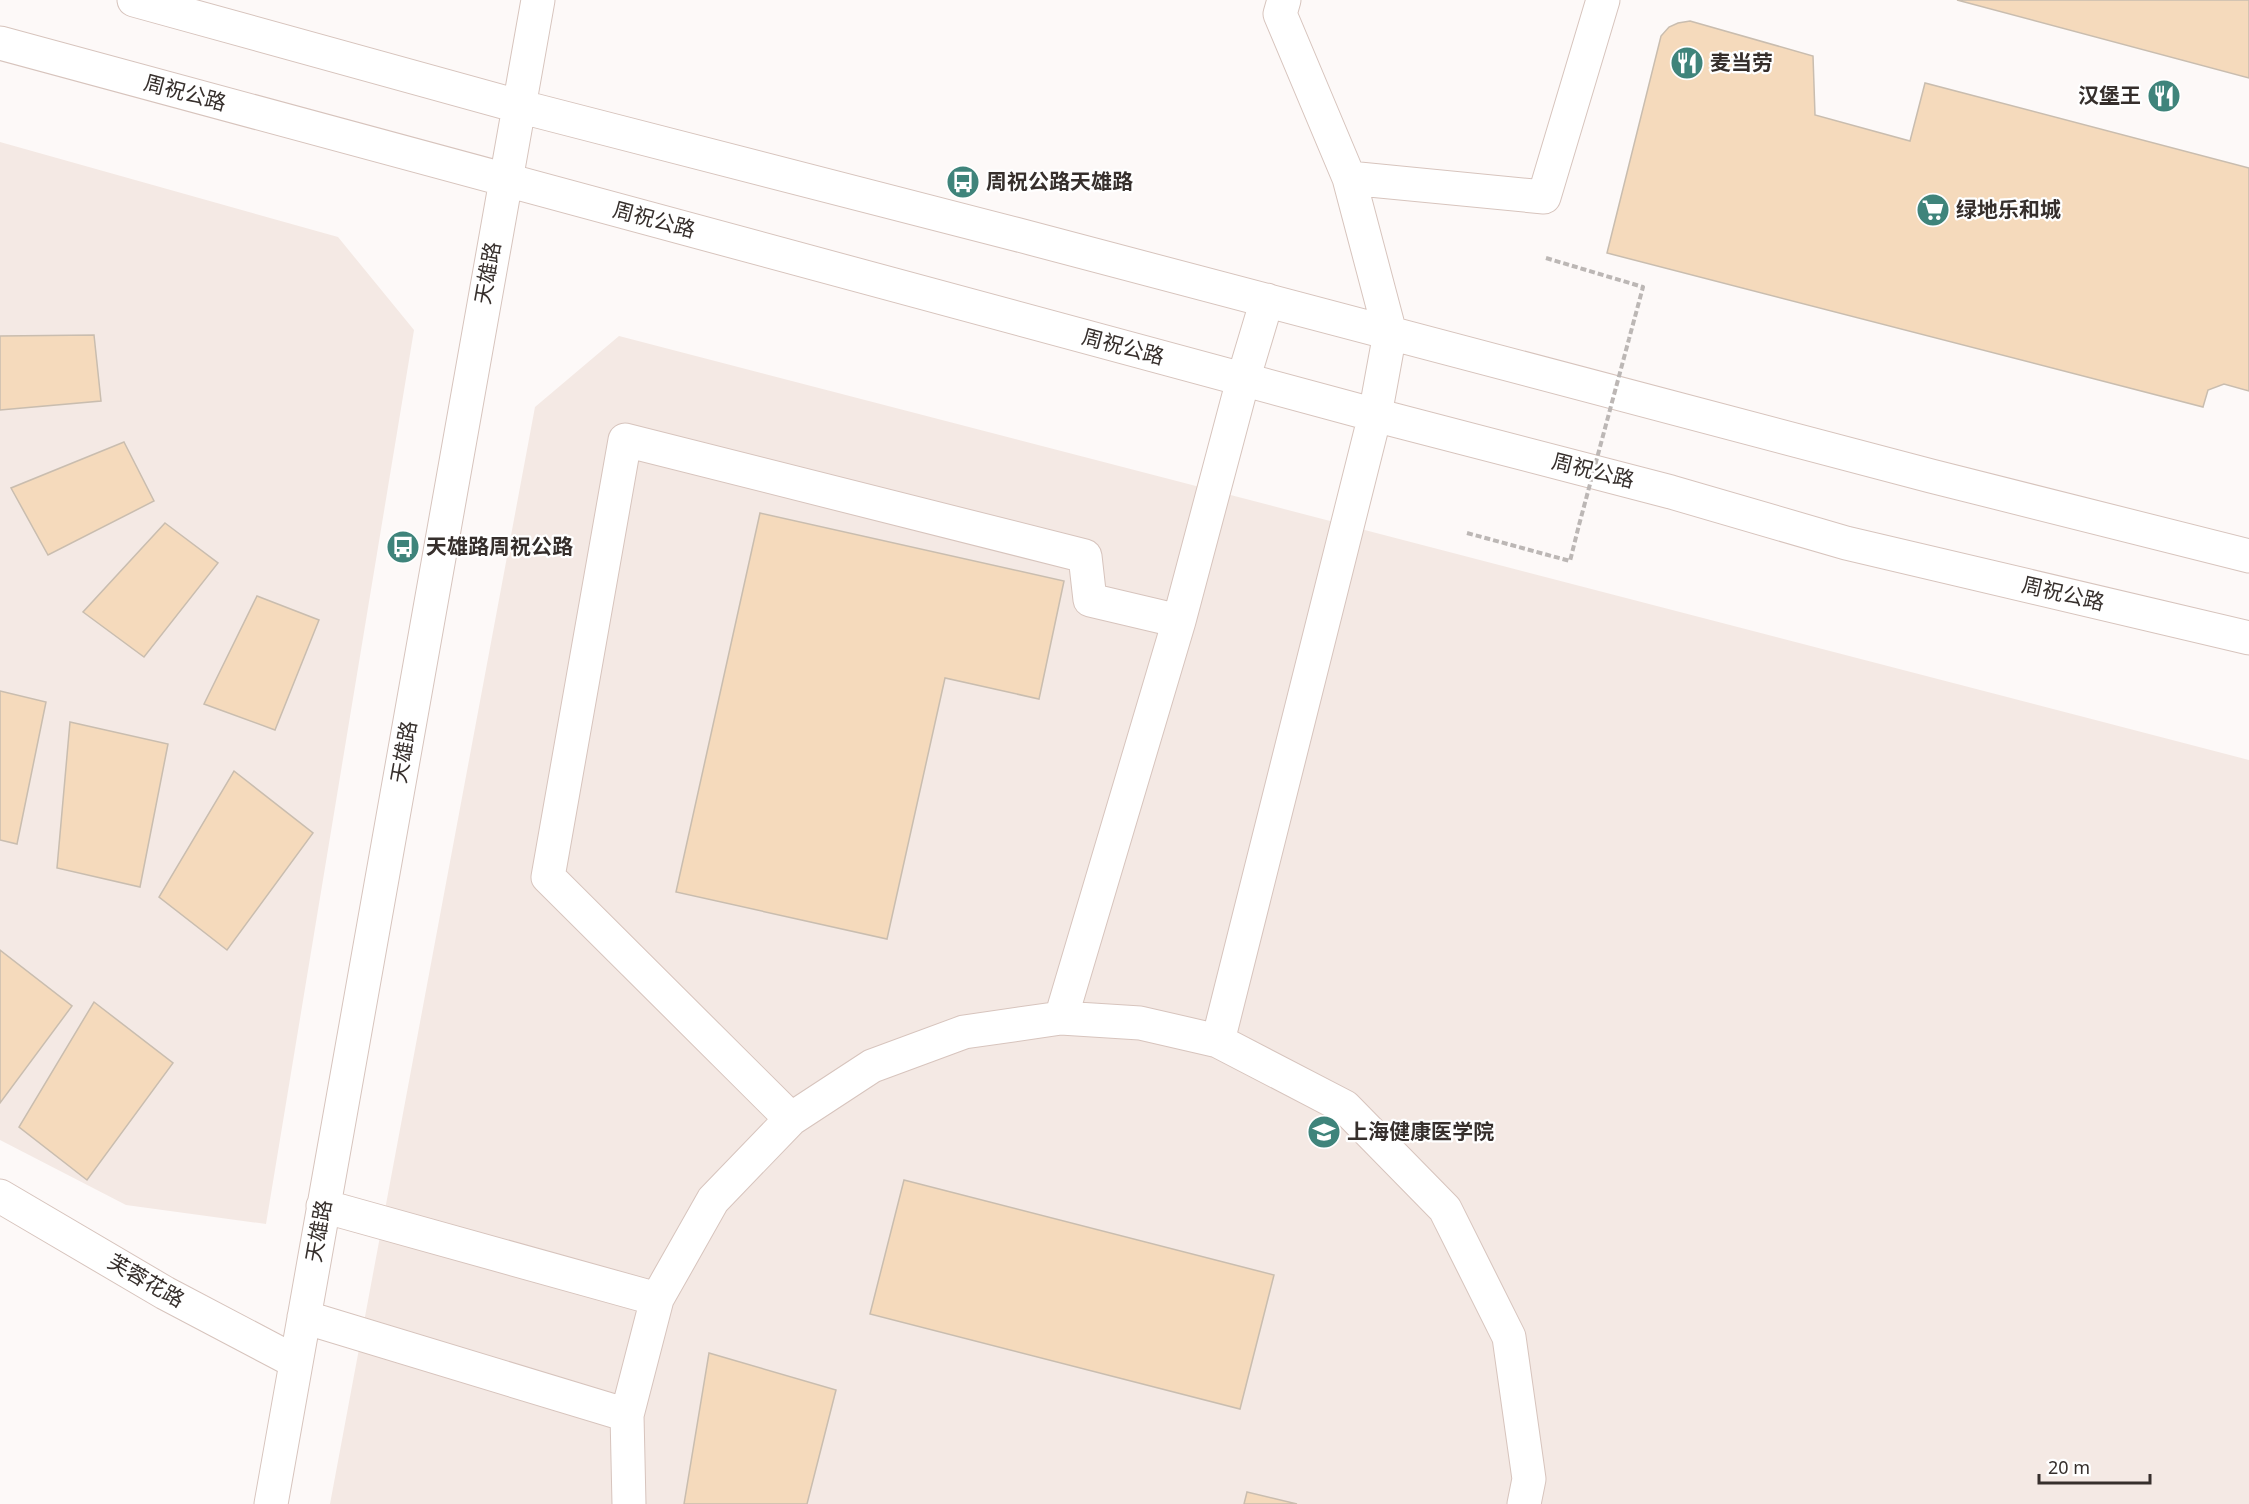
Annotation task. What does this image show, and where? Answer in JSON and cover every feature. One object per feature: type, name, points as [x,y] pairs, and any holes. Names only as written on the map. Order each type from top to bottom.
[{"type":"street","points":[[134,0],[518,106],[1267,300],[1908,470],[2249,556]]},
{"type":"street","name":"天雄路","points":[[271,1504],[538,0]]},
{"type":"street","points":[[1218,1041],[1375,415],[1390,333],[1349,178],[1280,14],[1284,0]]},
{"type":"street","points":[[1349,178],[1544,197],[1603,0]]},
{"type":"street","name":"周祝公路","points":[[0,43],[1243,380],[1671,492],[1846,543],[2249,638]]},
{"type":"street","points":[[1061,1018],[1179,621],[1243,380],[1267,300]]},
{"type":"street","points":[[790,1119],[548,877],[625,440],[1085,556],[1090,600],[1179,621]]},
{"type":"street","points":[[629,1504],[627,1415],[657,1299],[713,1200],[790,1119],[872,1066],[964,1032],[1061,1018],[1140,1023],[1218,1041],[1345,1107],[1445,1209],[1509,1337],[1529,1479],[1524,1504]]},
{"type":"street","name":"芙蓉花路","points":[[0,1196],[165,1293],[296,1362]]},
{"type":"street","points":[[323,1206],[657,1299]]},
{"type":"street","points":[[304,1317],[627,1415]]},
{"type":"path","points":[[1467,533],[1570,561],[1643,287],[1546,258]]},
{"type":"shaded area","points":[[0,142],[338,237],[414,330],[266,1224],[126,1205],[0,1140]]},
{"type":"shaded area","name":"上海健康医学院","points":[[619,336],[2249,760],[2249,1504],[330,1504],[535,407]]},
{"type":"building","points":[[1957,0],[2249,0],[2249,78]]},
{"type":"building","name":"绿地乐和城","points":[[1690,21],[1813,56],[1815,115],[1910,141],[1925,83],[2249,168],[2249,391],[2224,384],[2208,390],[2203,407],[1607,253],[1661,36],[1669,27]]},
{"type":"building","points":[[94,335],[101,401],[0,410],[0,336]]},
{"type":"building","points":[[124,442],[154,501],[48,555],[11,488]]},
{"type":"building","points":[[760,513],[1064,581],[1039,699],[945,678],[887,939],[676,892]]},
{"type":"building","points":[[165,523],[218,563],[144,657],[83,612]]},
{"type":"building","points":[[257,596],[319,620],[275,730],[204,704]]},
{"type":"building","points":[[0,691],[46,702],[17,844],[0,840]]},
{"type":"building","points":[[70,722],[168,744],[140,887],[57,868]]},
{"type":"building","points":[[234,771],[313,833],[227,950],[159,897]]},
{"type":"building","points":[[0,950],[72,1006],[0,1103]]},
{"type":"building","points":[[94,1002],[173,1063],[87,1180],[19,1127]]},
{"type":"building","points":[[904,1180],[1274,1275],[1240,1409],[870,1314]]},
{"type":"building","points":[[709,1353],[836,1390],[807,1504],[684,1504]]},
{"type":"building","points":[[1247,1492],[1297,1504],[1244,1504]]},
{"type":"place","name":"麦当劳","points":[[1687,63]]},
{"type":"place","name":"汉堡王","points":[[2164,96]]},
{"type":"place","name":"周祝公路天雄路","points":[[963,182]]},
{"type":"place","name":"绿地乐和城","points":[[1933,210]]},
{"type":"place","name":"天雄路周祝公路","points":[[403,547]]},
{"type":"place","name":"上海健康医学院","points":[[1324,1132]]}]
